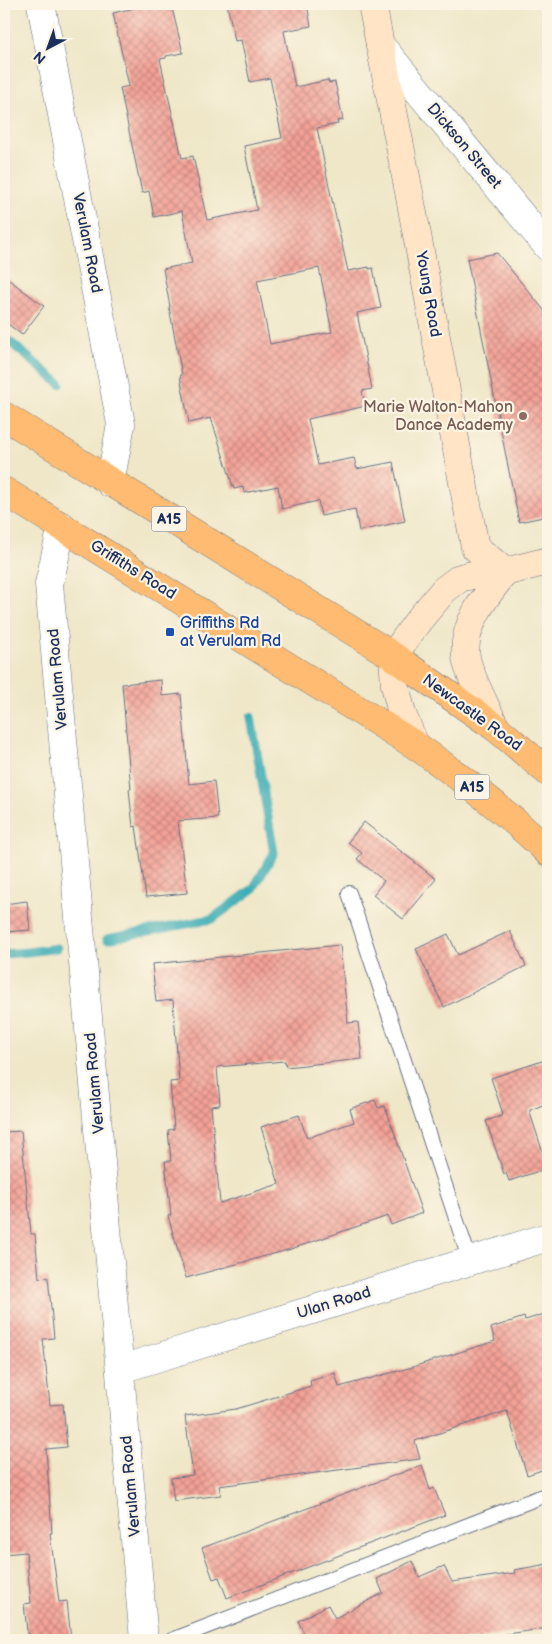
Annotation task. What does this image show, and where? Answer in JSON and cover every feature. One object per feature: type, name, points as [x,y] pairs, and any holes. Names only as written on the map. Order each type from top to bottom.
[{"type":"highway","name":"A15","points":[[4,416],[393,656]]},
{"type":"highway","name":"Griffiths Road","points":[[4,491],[415,744]]},
{"type":"highway","name":"Newcastle Road","points":[[393,656],[495,728],[548,772]]},
{"type":"highway","name":"A15","points":[[415,744],[528,832],[548,852]]},
{"type":"street","name":"Verulam Road","points":[[41,4],[121,424],[110,482]]},
{"type":"street","name":"Young Road","points":[[372,4],[410,192],[475,547],[505,572]]},
{"type":"street","name":"Dickson Street","points":[[380,45],[548,246]]},
{"type":"street","name":"Verulam Road","points":[[62,526],[50,584],[144,1640]]},
{"type":"street","points":[[415,744],[402,714],[395,685],[393,656],[426,610],[455,581],[472,575],[505,572],[548,561]]},
{"type":"street","points":[[495,728],[465,655],[474,615],[485,597],[505,572]]},
{"type":"street","name":"Ulan Road","points":[[121,1369],[548,1237]]},
{"type":"lane","points":[[350,893],[470,1261]]},
{"type":"lane","points":[[172,1640],[548,1494]]},
{"type":"building","points":[[152,4],[171,4],[183,53],[160,59],[182,158],[193,156],[207,220],[257,210],[244,146],[282,138],[270,78],[250,82],[241,40],[235,41],[227,4],[307,4],[311,26],[284,31],[295,87],[328,80],[329,83],[335,82],[343,120],[337,121],[338,124],[317,128],[348,271],[373,268],[381,308],[357,313],[372,389],[362,391],[366,406],[308,419],[318,465],[354,458],[357,469],[393,462],[405,521],[359,531],[355,509],[321,516],[318,501],[282,509],[278,486],[244,493],[243,487],[234,489],[211,418],[189,423],[163,269],[192,263],[182,211],[154,217],[149,191],[142,193],[120,88],[129,86],[113,13]],"holes":[[[319,268],[332,332],[270,344],[257,280]]]},
{"type":"building","name":"Marie Walton-Mahon Dance Academy","points":[[497,253],[548,315],[548,516],[519,522],[467,259]]},
{"type":"building","points":[[4,276],[44,306],[22,335],[4,321]]},
{"type":"building","points":[[161,680],[162,696],[181,694],[189,784],[214,781],[218,818],[178,821],[187,893],[146,897],[136,826],[133,827],[122,684]]},
{"type":"building","points":[[364,822],[436,879],[403,919],[373,895],[384,881],[357,859],[362,853],[348,842]]},
{"type":"building","points":[[27,901],[30,930],[5,932],[4,904]]},
{"type":"building","points":[[510,931],[526,966],[444,1007],[416,949],[448,934],[458,955]]},
{"type":"building","points":[[340,945],[348,1023],[358,1022],[362,1059],[286,1067],[285,1061],[217,1067],[220,1105],[211,1106],[220,1203],[279,1184],[261,1127],[299,1115],[307,1138],[354,1122],[350,1109],[375,1100],[378,1108],[385,1106],[422,1213],[391,1225],[388,1216],[291,1249],[186,1278],[168,1216],[171,1215],[165,1161],[171,1161],[168,1130],[174,1129],[170,1082],[179,1081],[173,1000],[156,1002],[152,964]]},
{"type":"building","points":[[548,1059],[548,1103],[530,1110],[530,1113],[548,1168],[509,1181],[506,1173],[504,1174],[486,1121],[503,1114],[491,1078]]},
{"type":"building","points":[[21,1131],[31,1234],[35,1234],[39,1278],[48,1277],[54,1338],[43,1339],[50,1405],[63,1404],[67,1447],[46,1449],[52,1533],[50,1533],[59,1602],[67,1601],[71,1640],[28,1640],[24,1604],[31,1603],[26,1552],[4,1554],[4,1132]]},
{"type":"building","points":[[548,1313],[548,1468],[527,1475],[507,1411],[415,1441],[420,1459],[219,1486],[221,1495],[174,1501],[171,1478],[193,1475],[185,1416],[236,1409],[311,1386],[310,1381],[335,1373],[339,1387],[409,1368],[495,1341],[491,1328],[524,1317],[525,1320]]},
{"type":"building","points":[[422,1465],[430,1490],[434,1488],[445,1515],[227,1598],[219,1577],[213,1579],[202,1548]]},
{"type":"building","points":[[412,1561],[419,1577],[444,1566],[452,1582],[515,1573],[514,1570],[548,1564],[548,1628],[481,1638],[482,1640],[295,1640],[305,1635],[298,1621],[328,1605],[335,1618],[383,1593],[377,1579]]},
{"type":"waterway","points":[[4,337],[60,384]]},
{"type":"waterway","points":[[107,939],[212,919],[253,889],[274,853],[251,717]]},
{"type":"waterway","points":[[4,954],[57,948]]},
{"type":"place","name":"Marie Walton-Mahon Dance Academy","points":[[523,416]]},
{"type":"place","name":"Griffiths Rd at Verulam Rd","points":[[170,632]]}]
